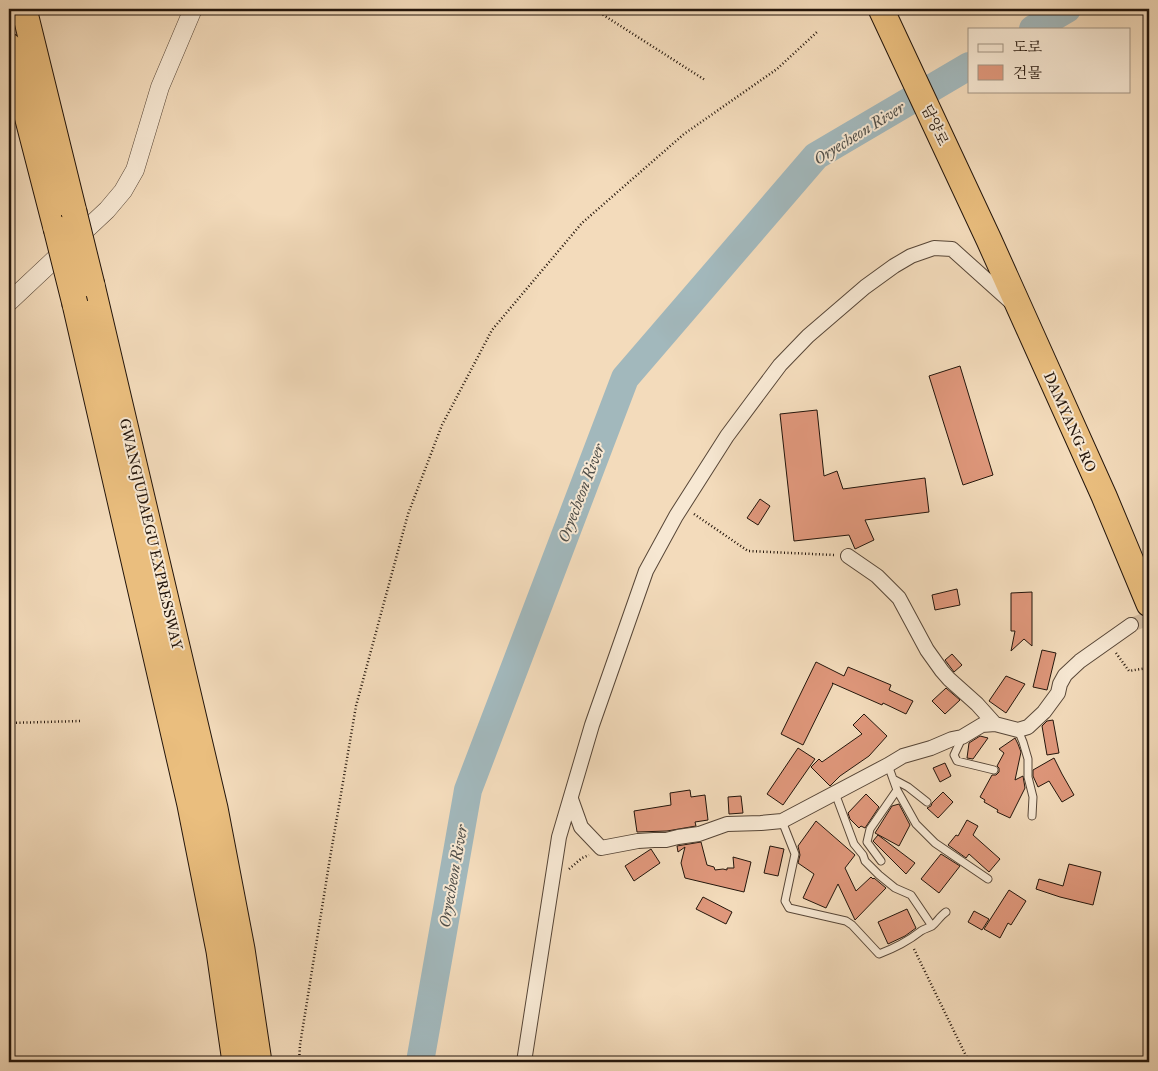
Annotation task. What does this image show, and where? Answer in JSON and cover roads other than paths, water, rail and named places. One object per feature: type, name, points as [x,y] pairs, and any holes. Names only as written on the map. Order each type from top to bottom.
[{"type":"highway","name":"GWANGJUDAEGU EXPRESSWAY","points":[[24,9],[92,285],[215,808],[242,949],[259,1062]]},
{"type":"highway","name":"담양로","points":[[881,9],[989,240]]},
{"type":"highway","name":"GWANGJUDAEGU EXPRESSWAY","points":[[9,46],[75,304],[190,806],[219,951],[235,1062]]},
{"type":"highway","name":"DAMYANG-RO","points":[[989,240],[1104,496],[1149,604]]},
{"type":"street","points":[[9,302],[106,210],[123,190],[135,170],[160,87],[193,9]]},
{"type":"street","points":[[524,1062],[559,837],[592,725],[646,570],[727,436],[780,365],[808,336],[865,287],[911,256],[934,248],[952,249],[1021,311]]},
{"type":"street","points":[[848,556],[878,576],[899,598],[927,650],[942,671],[995,724]]},
{"type":"street","points":[[571,799],[581,827],[601,848],[638,841],[666,840],[699,834],[727,824],[782,821],[903,756],[962,737],[982,725],[995,724],[1018,730],[1028,727],[1044,712],[1058,692],[1065,675],[1080,661],[1131,625]]},
{"type":"lane","points":[[1018,730],[1024,742],[1028,759],[1028,778],[1033,797],[1032,816]]},
{"type":"lane","points":[[962,737],[954,754],[957,761],[994,770]]},
{"type":"lane","points":[[888,765],[897,790],[916,824],[935,843],[988,879]]},
{"type":"lane","points":[[893,779],[908,786],[927,802]]},
{"type":"lane","points":[[881,861],[867,842],[870,829],[897,790]]},
{"type":"lane","points":[[835,793],[854,844],[863,855],[865,861],[894,888],[911,896],[932,926]]},
{"type":"lane","points":[[782,821],[795,854],[785,901],[789,908],[846,921],[879,954],[910,940],[922,930],[932,926],[946,912]]},
{"type":"waterway","name":"Oryecheon River","points":[[1035,28],[1067,9]]},
{"type":"waterway","name":"Oryecheon River","points":[[420,1062],[468,790],[625,378],[816,156],[968,67]]},
{"type":"tunnel","points":[[1131,625],[1149,618]]}]
